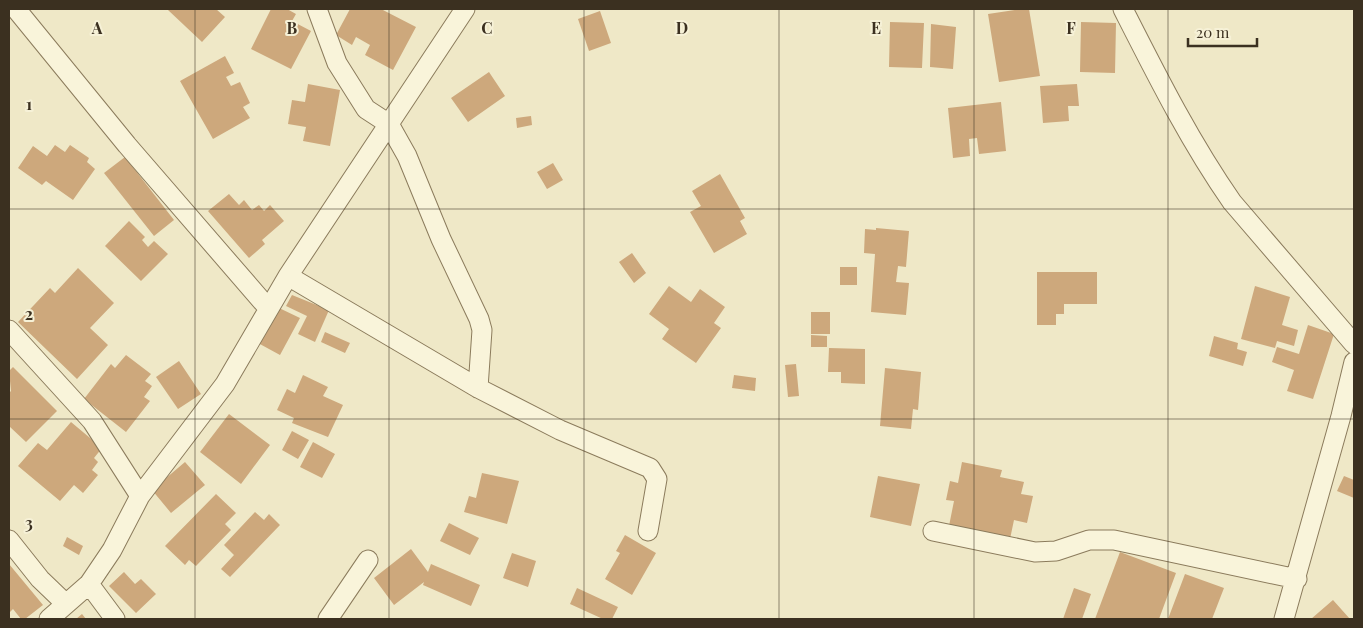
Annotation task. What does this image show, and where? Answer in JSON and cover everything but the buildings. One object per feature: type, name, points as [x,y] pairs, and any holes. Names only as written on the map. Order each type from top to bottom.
[{"type":"street","points":[[16,9],[127,145],[268,308]]},
{"type":"street","points":[[317,9],[337,63],[366,109],[389,124],[407,156],[445,247],[479,319],[482,330],[478,388]]},
{"type":"street","points":[[49,619],[88,584],[112,550],[140,496],[225,384],[288,276],[465,9]]},
{"type":"street","points":[[1123,9],[1150,62],[1218,182],[1232,202],[1354,344]]},
{"type":"street","points":[[288,276],[478,388],[560,430],[650,468],[657,479],[648,531]]},
{"type":"street","points":[[9,330],[70,394],[92,421],[140,496]]},
{"type":"street","points":[[1284,619],[1297,579],[1354,362]]},
{"type":"street","points":[[933,531],[1035,552],[1056,551],[1089,540],[1114,540],[1297,579]]},
{"type":"street","points":[[9,540],[40,579],[66,604]]},
{"type":"street","points":[[328,619],[368,560]]},
{"type":"street","points":[[88,584],[115,619]]}]
